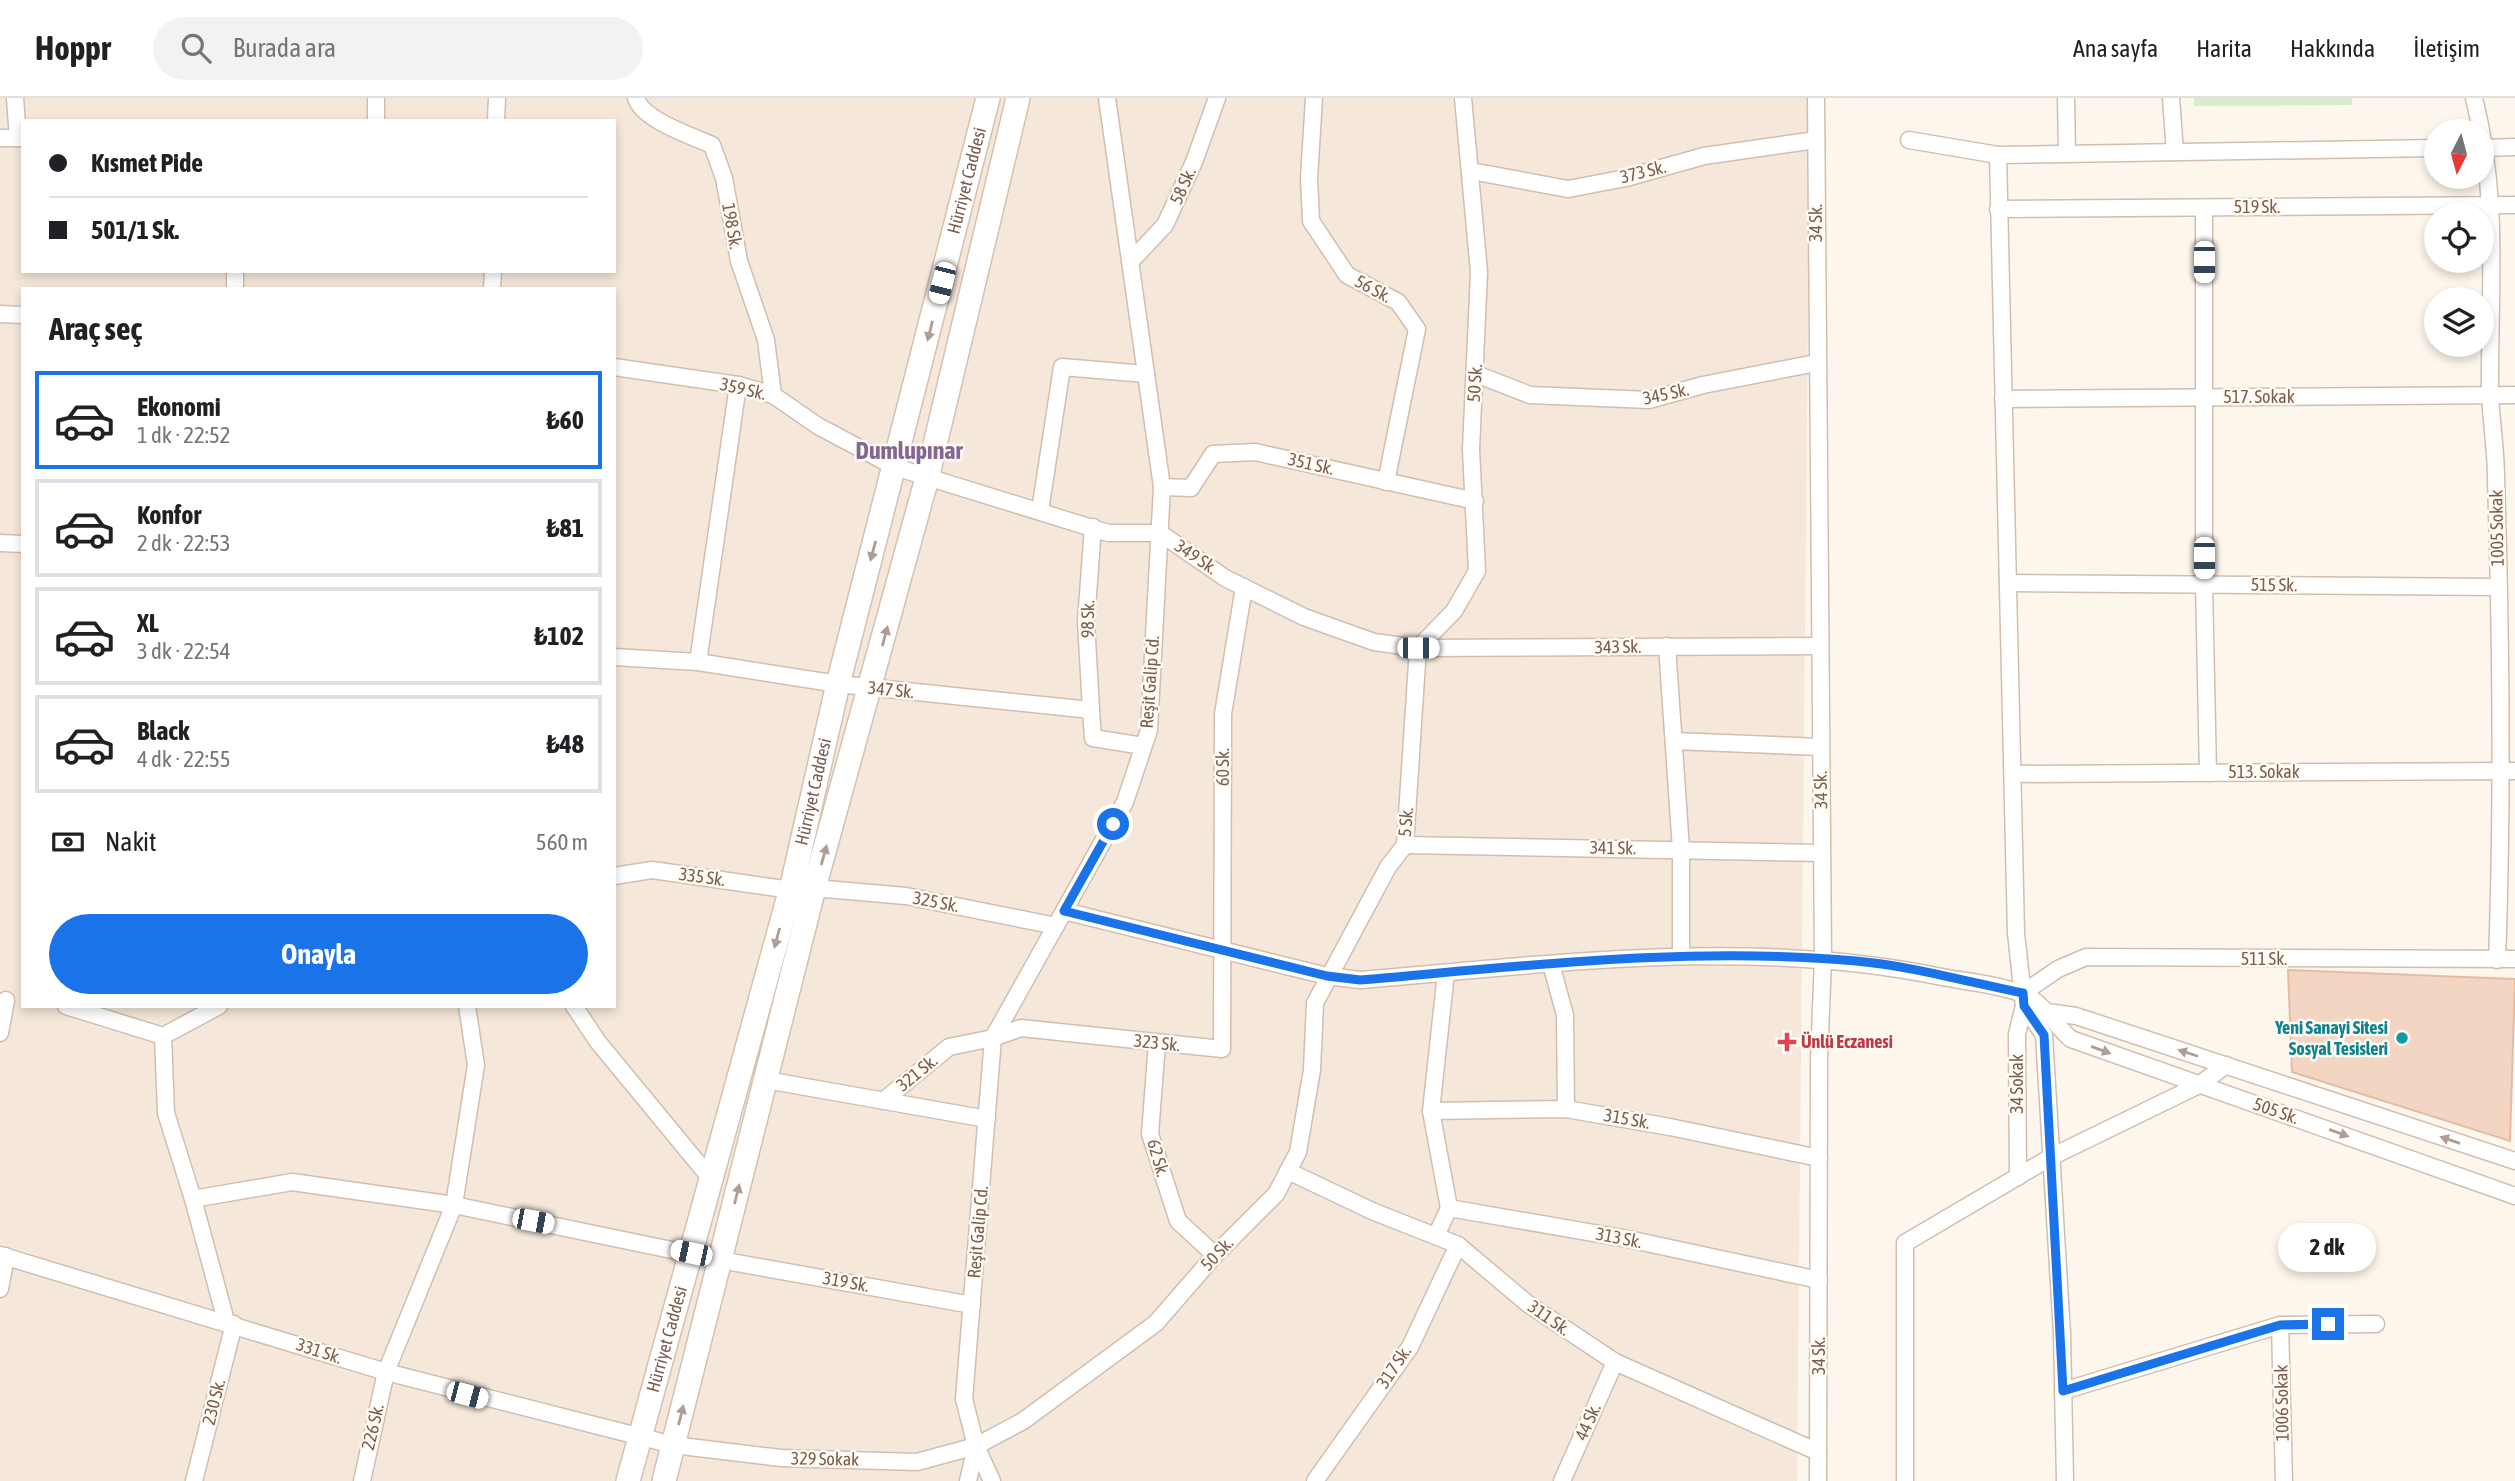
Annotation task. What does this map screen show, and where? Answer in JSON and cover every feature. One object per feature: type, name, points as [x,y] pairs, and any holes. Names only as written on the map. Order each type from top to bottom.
[{"type":"main road","name":"Hürriyet Caddesi","points":[[628,1481],[791,890],[838,684],[988,98]]},
{"type":"main road","name":"Hürriyet Caddesi","points":[[664,1481],[814,888],[927,478],[1018,98]]},
{"type":"street","points":[[0,138],[20,138],[15,98]]},
{"type":"street","points":[[376,98],[376,119]]},
{"type":"street","points":[[496,119],[497,98]]},
{"type":"street","name":"198 Sk.","points":[[636,98],[638,104],[660,122],[712,145],[724,178],[739,261],[766,340],[773,395]]},
{"type":"street","name":"Reşit Galip Cd.","points":[[968,1481],[976,1446],[964,1399],[993,1038],[1125,802],[1149,730],[1162,487],[1107,98]]},
{"type":"street","name":"58 Sk.","points":[[1130,262],[1165,225],[1194,162],[1217,98]]},
{"type":"street","name":"56 Sk.","points":[[1314,98],[1308,178],[1311,221],[1347,275],[1398,302],[1417,329],[1386,482]]},
{"type":"street","name":"50 Sk.","points":[[1418,648],[1454,611],[1477,571],[1471,449],[1479,272],[1463,98]]},
{"type":"street","name":"34 Sk.","points":[[1816,98],[1816,363],[1823,959],[1818,1481]]},
{"type":"street","points":[[2066,98],[2067,154]]},
{"type":"street","points":[[2171,98],[2175,152]]},
{"type":"street","name":"1005 Sokak","points":[[2474,98],[2478,119]]},
{"type":"street","name":"373 Sk.","points":[[1471,171],[1568,189],[1626,178],[1704,156],[1816,140]]},
{"type":"street","points":[[1909,140],[1998,155],[2424,148]]},
{"type":"street","points":[[2494,148],[2515,147]]},
{"type":"street","points":[[1998,155],[2017,933],[2023,1000],[2044,1035],[2063,1391],[2065,1481]]},
{"type":"street","name":"519 Sk.","points":[[2494,205],[2515,205]]},
{"type":"street","name":"519 Sk.","points":[[1998,209],[2424,206]]},
{"type":"street","points":[[2204,208],[2204,584],[2208,773]]},
{"type":"street","name":"1005 Sokak","points":[[2492,273],[2490,396],[2496,474],[2498,587],[2508,771],[2497,960]]},
{"type":"street","points":[[0,314],[21,315]]},
{"type":"street","name":"345 Sk.","points":[[1476,374],[1530,396],[1649,400],[1703,385],[1816,363]]},
{"type":"street","points":[[1040,511],[1062,366],[1146,374]]},
{"type":"street","name":"359 Sk.","points":[[616,367],[738,385],[773,395],[818,426],[895,467],[927,478]]},
{"type":"street","points":[[698,662],[738,385]]},
{"type":"street","name":"517. Sokak","points":[[2003,399],[2515,395]]},
{"type":"street","name":"351 Sk.","points":[[1162,487],[1191,488],[1213,454],[1255,452],[1475,501]]},
{"type":"street","name":"349 Sk.","points":[[927,478],[1108,533],[1160,533],[1244,587],[1304,617],[1374,642],[1418,648]]},
{"type":"street","name":"98 Sk.","points":[[1091,710],[1086,621],[1093,527]]},
{"type":"street","points":[[0,543],[21,544]]},
{"type":"street","name":"515 Sk.","points":[[2008,583],[2498,587]]},
{"type":"street","name":"60 Sk.","points":[[1223,949],[1223,714],[1244,587]]},
{"type":"street","points":[[1667,646],[1681,849],[1681,955]]},
{"type":"street","name":"343 Sk.","points":[[1418,648],[1819,646]]},
{"type":"street","name":"5 Sk.","points":[[1327,976],[1388,867],[1405,845],[1418,648]]},
{"type":"street","name":"347 Sk.","points":[[616,657],[698,662],[838,684],[1091,710]]},
{"type":"street","points":[[1091,710],[1093,738],[1143,746]]},
{"type":"street","points":[[1674,741],[1820,747]]},
{"type":"street","name":"513. Sokak","points":[[2013,774],[2508,771]]},
{"type":"street","name":"341 Sk.","points":[[1405,845],[1821,853]]},
{"type":"street","name":"335 Sk.","points":[[616,876],[652,870],[791,890],[814,888]]},
{"type":"street","name":"325 Sk.","points":[[814,888],[905,896],[1060,919],[1223,949],[1327,976],[1360,980],[1681,955],[1859,961]]},
{"type":"street","name":"323 Sk.","points":[[993,1038],[1021,1028],[1222,1049],[1223,949]]},
{"type":"street","name":"511 Sk.","points":[[2023,1000],[2058,969],[2086,957],[2515,959]]},
{"type":"street","name":"505 Sk.","points":[[1859,961],[2023,1000],[2047,1012],[2076,1016],[2515,1161]]},
{"type":"street","points":[[1551,964],[1564,1015],[1566,1109]]},
{"type":"street","points":[[1436,1236],[1449,1208],[1432,1111],[1446,973]]},
{"type":"street","name":"50 Sk.","points":[[976,1446],[1023,1421],[1156,1324],[1215,1255],[1276,1194],[1298,1153],[1312,1070],[1315,1003],[1327,976]]},
{"type":"street","points":[[0,1033],[3,1000],[21,1002]]},
{"type":"street","name":"34 Sokak","points":[[2018,1177],[2017,1034],[2023,1000]]},
{"type":"street","points":[[85,1009],[163,1036],[215,1008]]},
{"type":"street","name":"226 Sk.","points":[[362,1481],[386,1373],[454,1205],[477,1065],[467,1008]]},
{"type":"street","points":[[576,1008],[598,1042],[710,1179]]},
{"type":"street","name":"505 Sk.","points":[[2047,1012],[2056,1027],[2070,1039],[2515,1196]]},
{"type":"street","points":[[163,1036],[166,1113],[230,1322]]},
{"type":"street","name":"321 Sk.","points":[[883,1101],[949,1047],[993,1038]]},
{"type":"street","name":"62 Sk.","points":[[1157,1043],[1150,1135],[1178,1221],[1215,1255]]},
{"type":"street","points":[[1905,1481],[1905,1243],[2051,1157],[2199,1084],[2226,1065]]},
{"type":"street","name":"321 Sk.","points":[[766,1080],[987,1119]]},
{"type":"street","name":"315 Sk.","points":[[1432,1111],[1566,1109],[1670,1127],[1819,1158]]},
{"type":"street","name":"311 Sk.","points":[[1288,1171],[1372,1212],[1458,1245],[1528,1304],[1615,1362],[1818,1452]]},
{"type":"street","name":"319 Sk.","points":[[193,1199],[292,1182],[454,1205],[720,1260],[972,1304]]},
{"type":"street","name":"313 Sk.","points":[[1449,1208],[1628,1239],[1819,1280]]},
{"type":"street","name":"317 Sk.","points":[[1315,1481],[1410,1347],[1458,1245]]},
{"type":"street","points":[[0,1289],[3,1256]]},
{"type":"street","name":"331 Sk.","points":[[3,1256],[230,1322],[386,1373],[640,1436]]},
{"type":"street","name":"230 Sk.","points":[[194,1481],[230,1322]]},
{"type":"street","points":[[2063,1391],[2280,1325],[2376,1324]]},
{"type":"street","name":"1006 Sokak","points":[[2280,1325],[2284,1481]]},
{"type":"street","name":"44 Sk.","points":[[1562,1481],[1615,1362]]},
{"type":"street","name":"329 Sokak","points":[[640,1436],[673,1446],[781,1458],[917,1462],[976,1446]]},
{"type":"street","points":[[976,1446],[992,1481]]},
{"type":"shaded area","points":[[0,98],[1810,98],[1797,1481],[0,1481]]},
{"type":"green space","points":[[2194,98],[2352,98],[2352,105],[2194,106]]},
{"type":"building","name":"Yeni Sanayi Sitesi Sosyal Tesisleri","points":[[2288,970],[2515,979],[2510,1141],[2292,1072]]},
{"type":"place","name":"Yeni Sanayi Sitesi Sosyal Tesisleri","points":[[2402,1038]]},
{"type":"place","name":"Ünlü Eczanesi","points":[[1787,1042]]},
{"type":"district","name":"Dumlupınar","points":[[909,451]]},
{"type":"route","points":[[1113,824],[1064,911],[1327,976],[1360,980],[1681,955],[1859,961],[2023,993],[2024,1006],[2044,1035],[2063,1391],[2280,1325],[2328,1324]]}]
